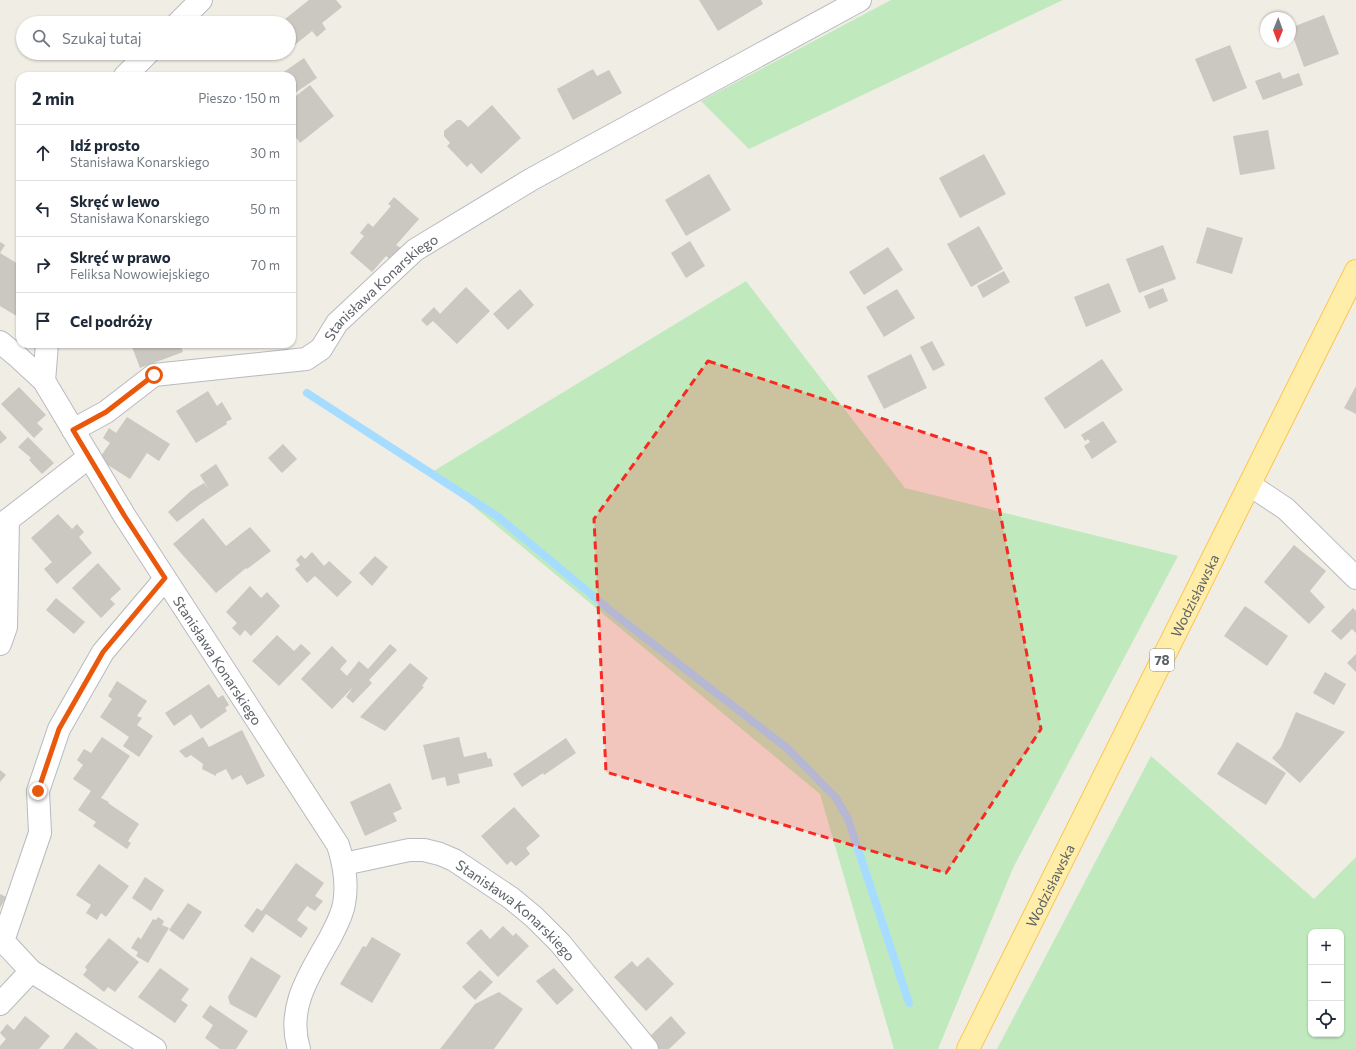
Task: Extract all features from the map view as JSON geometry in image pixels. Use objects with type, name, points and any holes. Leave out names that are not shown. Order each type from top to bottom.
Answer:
[{"type":"main road","name":"Wodzisławska","points":[[968,1049],[1356,271]]},
{"type":"street","points":[[185,16],[201,0]]},
{"type":"street","name":"Stanisława Konarskiego","points":[[73,430],[106,412],[154,375],[306,359],[321,349],[337,323],[415,250],[532,179],[860,0]]},
{"type":"street","points":[[129,72],[141,60]]},
{"type":"street","name":"Stanisława Konarskiego","points":[[0,342],[44,381],[124,515],[338,845],[344,864],[346,886],[344,906],[337,925],[304,985],[298,1002],[295,1022],[297,1040],[300,1049]]},
{"type":"street","points":[[44,381],[48,348]]},
{"type":"street","points":[[0,644],[6,627],[4,523],[89,457]]},
{"type":"street","points":[[1250,485],[1286,509],[1356,578]]},
{"type":"street","points":[[155,1049],[31,971],[3,941],[40,833],[38,791],[59,729],[103,652],[165,578]]},
{"type":"street","name":"Stanisława Konarskiego","points":[[344,864],[409,850],[424,850],[440,854],[454,860],[511,898],[534,917],[560,943],[647,1049]]},
{"type":"street","points":[[0,1004],[31,971]]},
{"type":"highlighted area","points":[[708,361],[989,454],[1041,729],[946,873],[606,772],[594,519]]},
{"type":"green space","points":[[891,0],[1063,0],[749,149],[701,101]]},
{"type":"green space","points":[[746,281],[905,488],[1178,556],[1013,868],[938,1049],[894,1049],[820,794],[432,472]]},
{"type":"green space","points":[[1151,756],[1314,899],[1356,857],[1356,1049],[997,1049]]},
{"type":"building","points":[[309,0],[336,0],[342,7],[322,23],[326,29],[317,37],[312,31],[296,44],[296,16],[289,16]]},
{"type":"building","points":[[699,0],[761,0],[763,4],[718,31]]},
{"type":"building","points":[[1324,15],[1339,54],[1304,67],[1296,45],[1296,26]]},
{"type":"building","points":[[1230,45],[1247,88],[1213,102],[1195,59]]},
{"type":"building","points":[[304,58],[317,78],[296,92],[296,72],[284,72]]},
{"type":"building","points":[[593,69],[597,76],[609,70],[622,93],[573,120],[557,89]]},
{"type":"building","points":[[1280,72],[1283,79],[1299,73],[1303,85],[1263,100],[1255,81]]},
{"type":"building","points":[[310,85],[334,116],[300,143],[296,138],[296,96]]},
{"type":"building","points":[[492,105],[521,138],[481,174],[471,163],[467,167],[447,146],[450,143],[444,136],[444,131],[457,120],[461,120],[468,127]]},
{"type":"building","points":[[1268,130],[1275,169],[1240,175],[1233,136]]},
{"type":"building","points":[[984,154],[1006,194],[960,218],[939,178]]},
{"type":"building","points":[[709,174],[731,210],[686,236],[665,200]]},
{"type":"building","points":[[394,197],[419,219],[396,245],[401,248],[391,260],[386,256],[372,272],[350,253],[364,236],[360,233],[368,223],[373,227],[391,206],[388,204]]},
{"type":"building","points":[[979,226],[1003,269],[971,287],[947,244]]},
{"type":"building","points":[[1207,227],[1243,238],[1232,274],[1196,263]]},
{"type":"building","points":[[690,241],[705,266],[686,278],[671,253]]},
{"type":"building","points":[[0,242],[5,245],[0,253]]},
{"type":"building","points":[[1163,245],[1176,279],[1139,293],[1126,259]]},
{"type":"building","points":[[888,247],[903,270],[864,295],[849,272]]},
{"type":"building","points":[[0,253],[16,263],[16,316],[0,306]]},
{"type":"building","points":[[1004,271],[1010,282],[983,298],[977,286]]},
{"type":"building","points":[[1109,283],[1121,312],[1086,327],[1074,297]]},
{"type":"building","points":[[466,287],[490,311],[457,344],[433,321],[427,326],[421,320],[434,307],[440,314]]},
{"type":"building","points":[[1163,288],[1168,301],[1149,309],[1144,296]]},
{"type":"building","points":[[520,289],[534,305],[508,330],[493,314]]},
{"type":"building","points":[[897,289],[915,318],[884,337],[866,307]]},
{"type":"building","points":[[932,341],[945,365],[933,371],[920,347]]},
{"type":"building","points":[[132,348],[182,348],[183,352],[140,368]]},
{"type":"building","points":[[911,354],[927,388],[884,409],[867,376]]},
{"type":"building","points":[[1102,359],[1123,390],[1065,429],[1044,398]]},
{"type":"building","points":[[1356,386],[1356,414],[1344,408]]},
{"type":"building","points":[[19,387],[46,415],[37,423],[43,429],[34,438],[1,404]]},
{"type":"building","points":[[208,391],[217,406],[222,402],[232,419],[226,422],[227,424],[196,443],[176,411]]},
{"type":"building","points":[[127,417],[170,444],[159,461],[147,453],[130,479],[103,462],[101,456],[110,443],[103,438],[109,428],[116,433]]},
{"type":"building","points":[[1103,421],[1117,442],[1092,459],[1084,446],[1090,442],[1088,439],[1085,441],[1081,435]]},
{"type":"building","points":[[0,430],[7,438],[0,444]]},
{"type":"building","points":[[28,437],[54,463],[42,474],[29,460],[31,458],[18,447]]},
{"type":"building","points":[[283,444],[297,459],[282,473],[268,458]]},
{"type":"building","points":[[216,464],[229,485],[177,522],[168,512],[191,491],[204,483],[209,490],[200,475]]},
{"type":"building","points":[[58,514],[72,529],[77,524],[84,532],[79,537],[92,553],[57,584],[44,569],[52,562],[31,538]]},
{"type":"building","points":[[203,518],[226,546],[250,527],[271,551],[247,569],[246,568],[216,593],[173,544]]},
{"type":"building","points":[[1294,545],[1326,571],[1310,591],[1325,607],[1309,624],[1264,582]]},
{"type":"building","points":[[312,552],[324,566],[329,561],[352,582],[337,597],[315,576],[307,583],[295,569],[300,565],[296,560],[301,555],[305,559]]},
{"type":"building","points":[[375,556],[388,567],[372,586],[359,573]]},
{"type":"building","points":[[98,563],[121,589],[110,599],[115,604],[101,618],[72,588]]},
{"type":"building","points":[[250,586],[261,598],[267,592],[280,606],[251,636],[245,630],[240,636],[232,628],[237,623],[226,612]]},
{"type":"building","points":[[56,598],[85,622],[74,634],[46,610]]},
{"type":"building","points":[[1245,606],[1288,636],[1267,666],[1224,636]]},
{"type":"building","points":[[1353,608],[1356,611],[1356,633],[1352,629],[1341,640],[1331,631]]},
{"type":"building","points":[[277,635],[294,651],[301,644],[311,653],[279,686],[252,661]]},
{"type":"building","points":[[390,644],[397,650],[369,680],[372,683],[353,703],[346,697],[353,687],[332,709],[301,679],[332,646],[347,661],[340,669],[347,676],[359,661],[368,669]]},
{"type":"building","points":[[1356,654],[1356,672],[1347,663]]},
{"type":"building","points":[[410,663],[428,678],[422,686],[424,687],[385,731],[360,717]]},
{"type":"building","points":[[1325,672],[1346,684],[1334,705],[1313,693]]},
{"type":"building","points":[[117,681],[147,701],[137,716],[142,718],[137,725],[153,736],[139,757],[123,746],[129,737],[100,717],[112,699],[108,696]]},
{"type":"building","points":[[209,684],[218,698],[223,695],[229,705],[225,708],[227,711],[201,729],[191,714],[174,726],[165,713]]},
{"type":"building","points":[[1296,712],[1345,732],[1300,783],[1272,758],[1281,747]]},
{"type":"building","points":[[242,730],[265,776],[247,785],[241,775],[232,780],[226,769],[216,774],[216,776],[202,769],[203,764],[191,755],[186,758],[179,751],[203,737],[209,747]]},
{"type":"building","points":[[102,737],[130,756],[101,798],[109,802],[108,803],[139,824],[128,841],[131,843],[127,849],[93,826],[96,822],[78,810],[91,791],[73,779],[83,765],[77,760],[84,749],[91,753]]},
{"type":"building","points":[[459,737],[464,757],[486,752],[488,759],[491,758],[493,766],[458,774],[460,783],[447,786],[445,777],[432,780],[423,745]]},
{"type":"building","points":[[566,738],[576,753],[544,775],[543,773],[522,787],[513,774]]},
{"type":"building","points":[[1237,742],[1286,773],[1266,805],[1217,774]]},
{"type":"building","points":[[0,770],[6,775],[0,782]]},
{"type":"building","points":[[390,783],[402,809],[393,813],[397,821],[365,836],[350,802]]},
{"type":"building","points":[[514,807],[540,836],[526,848],[530,854],[516,866],[511,861],[507,865],[481,836]]},
{"type":"building","points":[[296,863],[324,883],[315,896],[323,901],[315,911],[307,906],[297,920],[308,928],[301,938],[266,914],[253,933],[244,926],[257,908],[262,911]]},
{"type":"building","points":[[99,864],[129,886],[106,917],[101,913],[97,920],[86,913],[91,905],[76,895]]},
{"type":"building","points":[[145,877],[164,890],[151,911],[132,898]]},
{"type":"building","points":[[0,894],[6,897],[0,908]]},
{"type":"building","points":[[188,903],[202,912],[183,940],[169,930]]},
{"type":"building","points":[[158,917],[164,921],[162,925],[169,928],[148,963],[136,956],[138,952],[131,948],[138,937],[141,939],[153,919],[156,920]]},
{"type":"building","points":[[503,926],[513,936],[516,933],[529,946],[498,977],[466,943],[481,929],[490,939]]},
{"type":"building","points":[[372,937],[401,954],[372,1003],[340,984],[363,946],[366,947]]},
{"type":"building","points":[[109,938],[139,962],[115,992],[108,987],[104,992],[83,975],[87,970],[85,967]]},
{"type":"building","points":[[251,957],[281,976],[256,1018],[230,1004],[228,997]]},
{"type":"building","points":[[648,957],[674,984],[646,1011],[614,977],[632,961],[637,967]]},
{"type":"building","points":[[160,968],[189,989],[181,1000],[188,1005],[175,1023],[138,997]]},
{"type":"building","points":[[554,968],[574,990],[557,1005],[536,981]]},
{"type":"building","points":[[480,970],[493,982],[475,1000],[462,987]]},
{"type":"building","points":[[499,992],[523,1009],[494,1049],[440,1049],[475,1004]]},
{"type":"building","points":[[210,1005],[248,1031],[236,1049],[220,1049],[205,1038],[213,1025],[202,1017]]},
{"type":"building","points":[[25,1016],[50,1036],[39,1049],[0,1049],[0,1046],[6,1039],[0,1033],[7,1024],[14,1030]]},
{"type":"building","points":[[671,1016],[686,1033],[669,1049],[658,1049],[648,1038]]},
{"type":"building","points":[[76,1032],[98,1049],[63,1049]]},
{"type":"waterway","points":[[307,393],[497,516],[617,616],[787,748],[836,798],[848,819],[909,1003]]},
{"type":"route","points":[[38,791],[59,729],[103,652],[165,578],[124,515],[73,430],[106,412],[154,375]]}]
